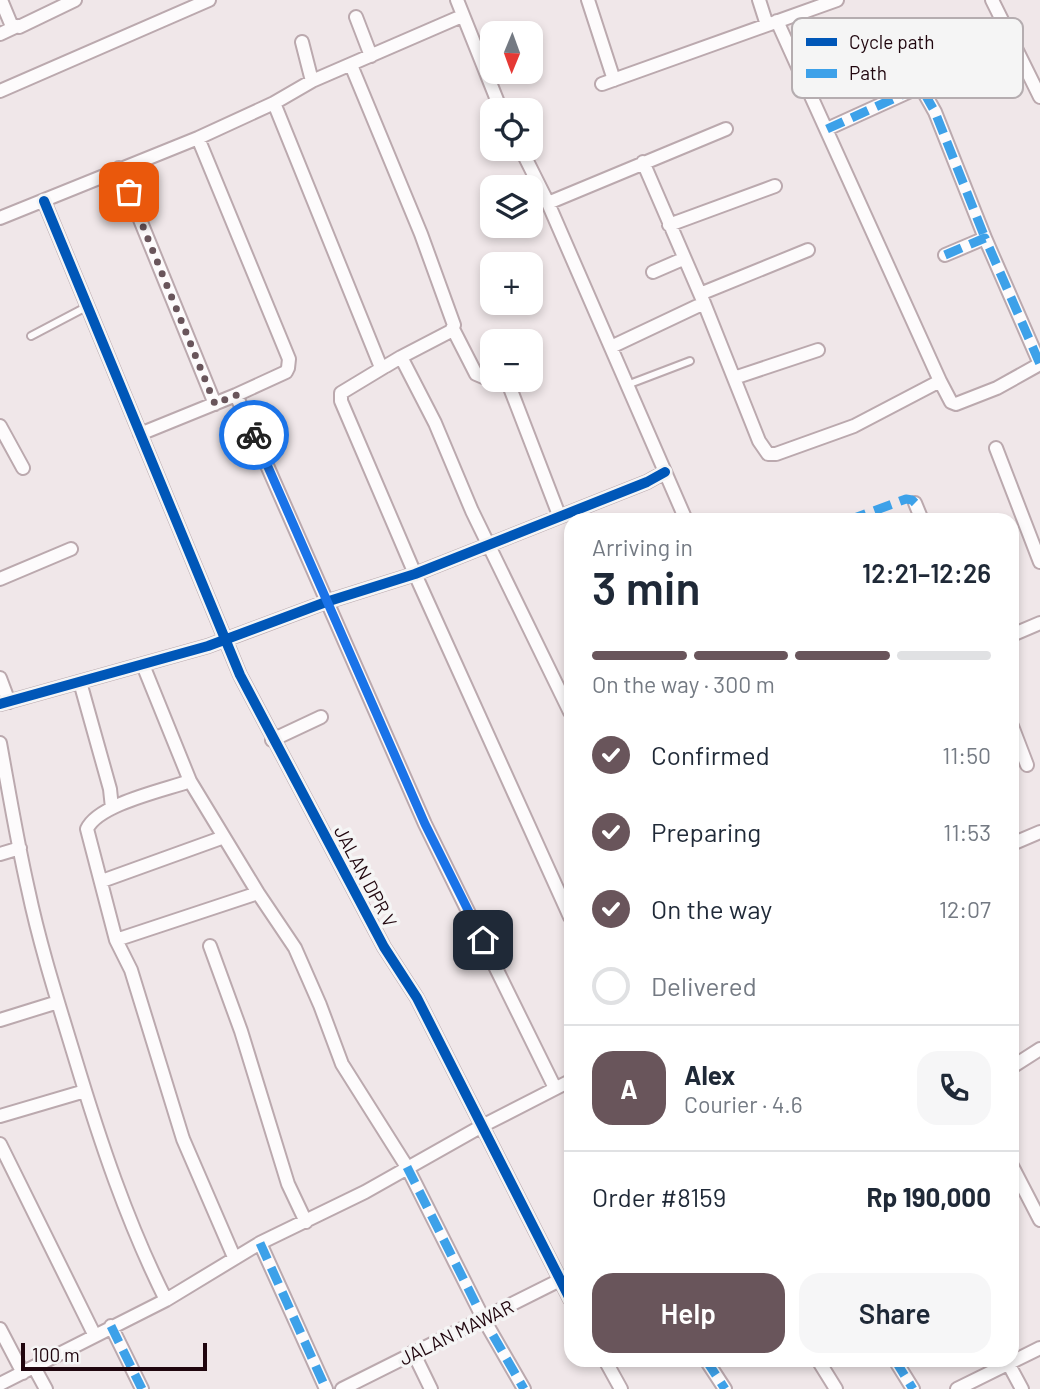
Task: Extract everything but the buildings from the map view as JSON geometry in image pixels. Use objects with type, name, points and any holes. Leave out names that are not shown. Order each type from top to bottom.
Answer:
[{"type":"street","points":[[1,0],[11,24],[15,27]]},
{"type":"street","points":[[0,34],[23,26],[75,0]]},
{"type":"street","points":[[0,91],[185,5],[209,0]]},
{"type":"street","points":[[457,0],[496,98]]},
{"type":"street","points":[[588,0],[608,82],[836,0]]},
{"type":"street","points":[[759,0],[792,60]]},
{"type":"street","points":[[992,0],[1001,18]]},
{"type":"street","points":[[0,218],[198,138],[274,103],[312,81],[462,16]]},
{"type":"street","points":[[356,17],[372,56]]},
{"type":"street","points":[[302,42],[312,81]]},
{"type":"street","points":[[1023,63],[1040,97]]},
{"type":"street","points":[[351,65],[421,234],[453,321],[453,329],[476,374],[480,376]]},
{"type":"street","points":[[812,98],[940,381],[951,402],[956,404],[997,388],[1040,364],[992,260],[928,98]]},
{"type":"street","points":[[827,129],[895,98]]},
{"type":"street","points":[[274,103],[380,365],[384,367]]},
{"type":"street","points":[[548,203],[726,129]]},
{"type":"street","points":[[140,434],[286,372],[289,363],[198,138]]},
{"type":"street","points":[[527,161],[548,203],[683,513]]},
{"type":"street","points":[[643,162],[764,451],[771,455],[854,426],[940,381]]},
{"type":"street","points":[[119,168],[215,404]]},
{"type":"street","points":[[668,225],[775,186]]},
{"type":"street","name":"JALAN DPR V","points":[[44,201],[240,675],[272,740],[384,947],[416,998],[564,1276]]},
{"type":"street","points":[[945,255],[985,238]]},
{"type":"street","points":[[611,348],[702,299],[808,250]]},
{"type":"street","points":[[653,272],[683,259]]},
{"type":"street","points":[[453,329],[351,386],[341,393],[340,398],[415,574],[564,904]]},
{"type":"street","points":[[734,378],[818,351]]},
{"type":"street","points":[[401,357],[435,423],[472,511],[564,700]]},
{"type":"street","points":[[512,392],[567,513]]},
{"type":"street","points":[[236,395],[425,824],[555,1088]]},
{"type":"street","points":[[0,426],[23,468]]},
{"type":"street","points":[[996,448],[1040,562]]},
{"type":"street","points":[[573,513],[665,472]]},
{"type":"street","points":[[915,503],[919,513]]},
{"type":"street","points":[[0,678],[5,703],[143,665],[225,640],[326,602],[415,574],[564,516]]},
{"type":"street","points":[[0,579],[71,549]]},
{"type":"street","points":[[1019,632],[1040,623]]},
{"type":"street","points":[[143,665],[190,781],[295,948],[342,1064],[407,1167],[483,1318],[524,1389]]},
{"type":"street","points":[[80,682],[110,789],[112,808]]},
{"type":"street","points":[[272,740],[321,718]]},
{"type":"street","points":[[0,743],[28,891],[58,1002],[118,1192],[142,1252],[166,1300]]},
{"type":"street","points":[[1019,744],[1027,765]]},
{"type":"street","points":[[190,781],[100,813],[88,829],[116,940],[131,970],[183,1139],[234,1257]]},
{"type":"street","points":[[1019,841],[1040,832]]},
{"type":"street","points":[[102,881],[224,837]]},
{"type":"street","points":[[0,854],[20,848]]},
{"type":"street","points":[[116,940],[258,893]]},
{"type":"street","points":[[210,946],[241,1031],[288,1184],[306,1222]]},
{"type":"street","points":[[0,1020],[58,1002]]},
{"type":"street","points":[[1019,1062],[1040,1049]]},
{"type":"street","points":[[0,1384],[94,1334],[166,1300],[234,1257],[365,1192],[564,1084]]},
{"type":"street","points":[[0,1116],[85,1091]]},
{"type":"street","points":[[0,1144],[94,1334]]},
{"type":"street","points":[[1019,1180],[1040,1220]]},
{"type":"street","points":[[260,1243],[326,1389]]},
{"type":"street","name":"JALAN MAWAR","points":[[342,1389],[564,1278]]},
{"type":"street","points":[[111,1326],[142,1389]]},
{"type":"street","points":[[0,1329],[28,1370],[46,1389]]},
{"type":"street","points":[[1019,1358],[1040,1348]]},
{"type":"street","points":[[413,1352],[430,1389]]},
{"type":"street","points":[[609,1367],[621,1389]]},
{"type":"street","points":[[710,1367],[724,1389]]},
{"type":"street","points":[[822,1367],[836,1389]]},
{"type":"street","points":[[899,1367],[913,1389]]},
{"type":"street","points":[[957,1389],[1000,1367]]},
{"type":"street","points":[[1010,1367],[1022,1389]]},
{"type":"lane","points":[[31,336],[88,306]]},
{"type":"lane","points":[[627,385],[690,361]]},
{"type":"marked path","points":[[827,129],[895,98]]},
{"type":"marked path","points":[[927,98],[985,238]]},
{"type":"marked path","points":[[945,255],[985,238],[1040,364]]},
{"type":"marked path","points":[[868,513],[906,499],[915,503]]},
{"type":"marked path","points":[[407,1167],[483,1318],[524,1389]]},
{"type":"marked path","points":[[260,1243],[326,1389]]},
{"type":"marked path","points":[[111,1326],[142,1389]]},
{"type":"marked path","points":[[711,1367],[725,1389]]},
{"type":"marked path","points":[[899,1367],[913,1389]]},
{"type":"cycle path","points":[[44,201],[240,675],[384,947],[417,998],[564,1287]]},
{"type":"cycle path","points":[[569,513],[647,482],[665,472]]},
{"type":"cycle path","points":[[0,704],[208,646],[326,602],[415,574],[564,515]]},
{"type":"way so far","points":[[129,192],[215,404],[236,395],[254,435]]},
{"type":"route","points":[[254,435],[425,824],[483,940]]}]
